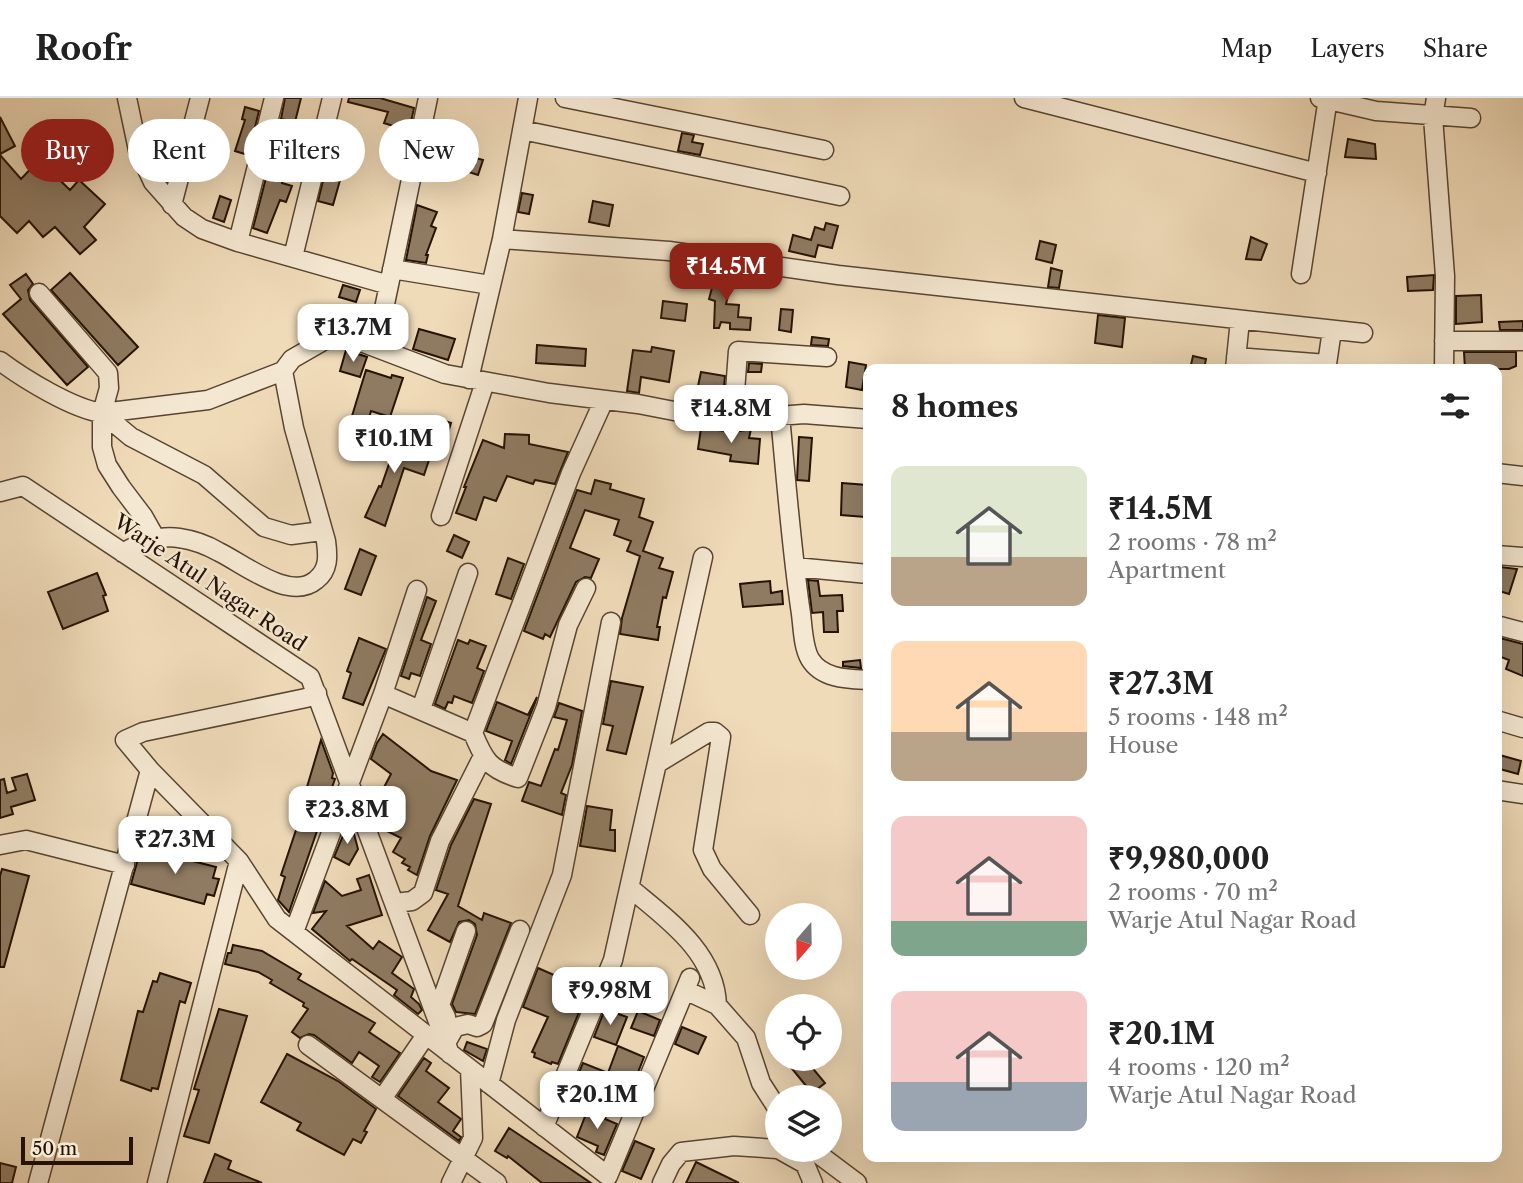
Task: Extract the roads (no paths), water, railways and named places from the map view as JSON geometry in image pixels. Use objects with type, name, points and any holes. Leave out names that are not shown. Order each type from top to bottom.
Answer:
[{"type":"street","points":[[238,242],[274,98]]},
{"type":"street","points":[[293,257],[332,98]]},
{"type":"street","points":[[376,347],[428,98]]},
{"type":"street","points":[[440,516],[477,380],[489,285],[502,239],[528,98]]},
{"type":"street","points":[[565,98],[824,150]]},
{"type":"street","points":[[1024,98],[1317,173]]},
{"type":"street","points":[[1436,98],[1433,117],[1445,276],[1444,364]]},
{"type":"street","points":[[172,205],[197,99]]},
{"type":"street","points":[[1301,274],[1317,173],[1325,99],[1376,111],[1471,118]]},
{"type":"street","points":[[131,102],[138,149],[153,182],[172,205],[202,229],[293,257],[391,277],[489,285]]},
{"type":"street","points":[[522,130],[840,196]]},
{"type":"street","points":[[502,239],[669,251],[838,275],[1363,333]]},
{"type":"street","points":[[39,293],[108,373],[110,388],[102,414],[102,447],[107,465],[156,539]]},
{"type":"street","points":[[1240,320],[1236,363],[1327,364],[1332,330]]},
{"type":"street","points":[[0,361],[34,383],[88,411],[102,414],[208,400],[283,371],[292,359],[325,340],[348,337],[445,374],[549,393],[638,404],[705,417],[733,419],[804,414],[863,419]]},
{"type":"street","points":[[1444,341],[1523,341]]},
{"type":"street","points":[[733,419],[738,351],[827,357]]},
{"type":"street","points":[[123,553],[138,544],[172,537],[221,552],[281,585],[304,587],[325,572],[328,556],[285,393],[283,371]]},
{"type":"street","points":[[473,733],[571,474],[604,400]]},
{"type":"street","points":[[102,414],[131,437],[204,475],[264,527],[291,535],[322,531]]},
{"type":"street","points":[[780,416],[795,568],[807,650],[816,666],[835,677],[863,680]]},
{"type":"street","points":[[1502,474],[1523,476]]},
{"type":"street","name":"Warje Atul Nagar Road","points":[[0,492],[23,486],[310,677],[395,903],[451,1041]]},
{"type":"street","points":[[1502,555],[1523,557]]},
{"type":"street","points":[[544,1126],[613,960],[703,557]]},
{"type":"street","points":[[795,568],[863,574]]},
{"type":"street","points":[[421,709],[468,573]]},
{"type":"street","points":[[383,694],[473,733],[483,756],[498,772],[518,778],[546,707],[568,625],[586,588]]},
{"type":"street","points":[[294,932],[383,694],[417,590]]},
{"type":"street","points":[[489,1084],[506,1020],[562,875],[611,622]]},
{"type":"street","points":[[1502,627],[1523,632]]},
{"type":"street","points":[[317,693],[306,698],[143,732],[124,740],[239,861],[277,919],[426,1035],[451,1041]]},
{"type":"street","points":[[1502,722],[1523,728]]},
{"type":"street","points":[[658,763],[709,732],[715,732],[722,737],[703,850],[712,869],[750,915]]},
{"type":"street","points":[[395,903],[412,901],[423,893],[440,841],[483,756]]},
{"type":"street","points":[[38,1183],[150,770]]},
{"type":"street","points":[[1502,791],[1523,794]]},
{"type":"street","points":[[1,849],[26,840],[125,865]]},
{"type":"street","points":[[157,1183],[239,861]]},
{"type":"street","points":[[630,888],[695,946],[716,988],[717,1005]]},
{"type":"street","points":[[451,1041],[468,1024],[477,1027],[483,1024],[520,930]]},
{"type":"street","points":[[466,931],[440,1005],[451,1041],[470,1069],[608,1176],[687,984],[717,1005],[746,1038],[765,1089]]},
{"type":"street","points":[[382,1099],[426,1035]]},
{"type":"street","points":[[308,1045],[497,1183]]},
{"type":"street","points":[[451,1183],[471,1144],[474,1129],[470,1069]]},
{"type":"street","points":[[662,1183],[671,1164],[681,1153],[734,1146],[765,1148]]},
{"type":"street","points":[[801,1162],[805,1164],[813,1183]]},
{"type":"street","points":[[829,1162],[857,1183]]}]
